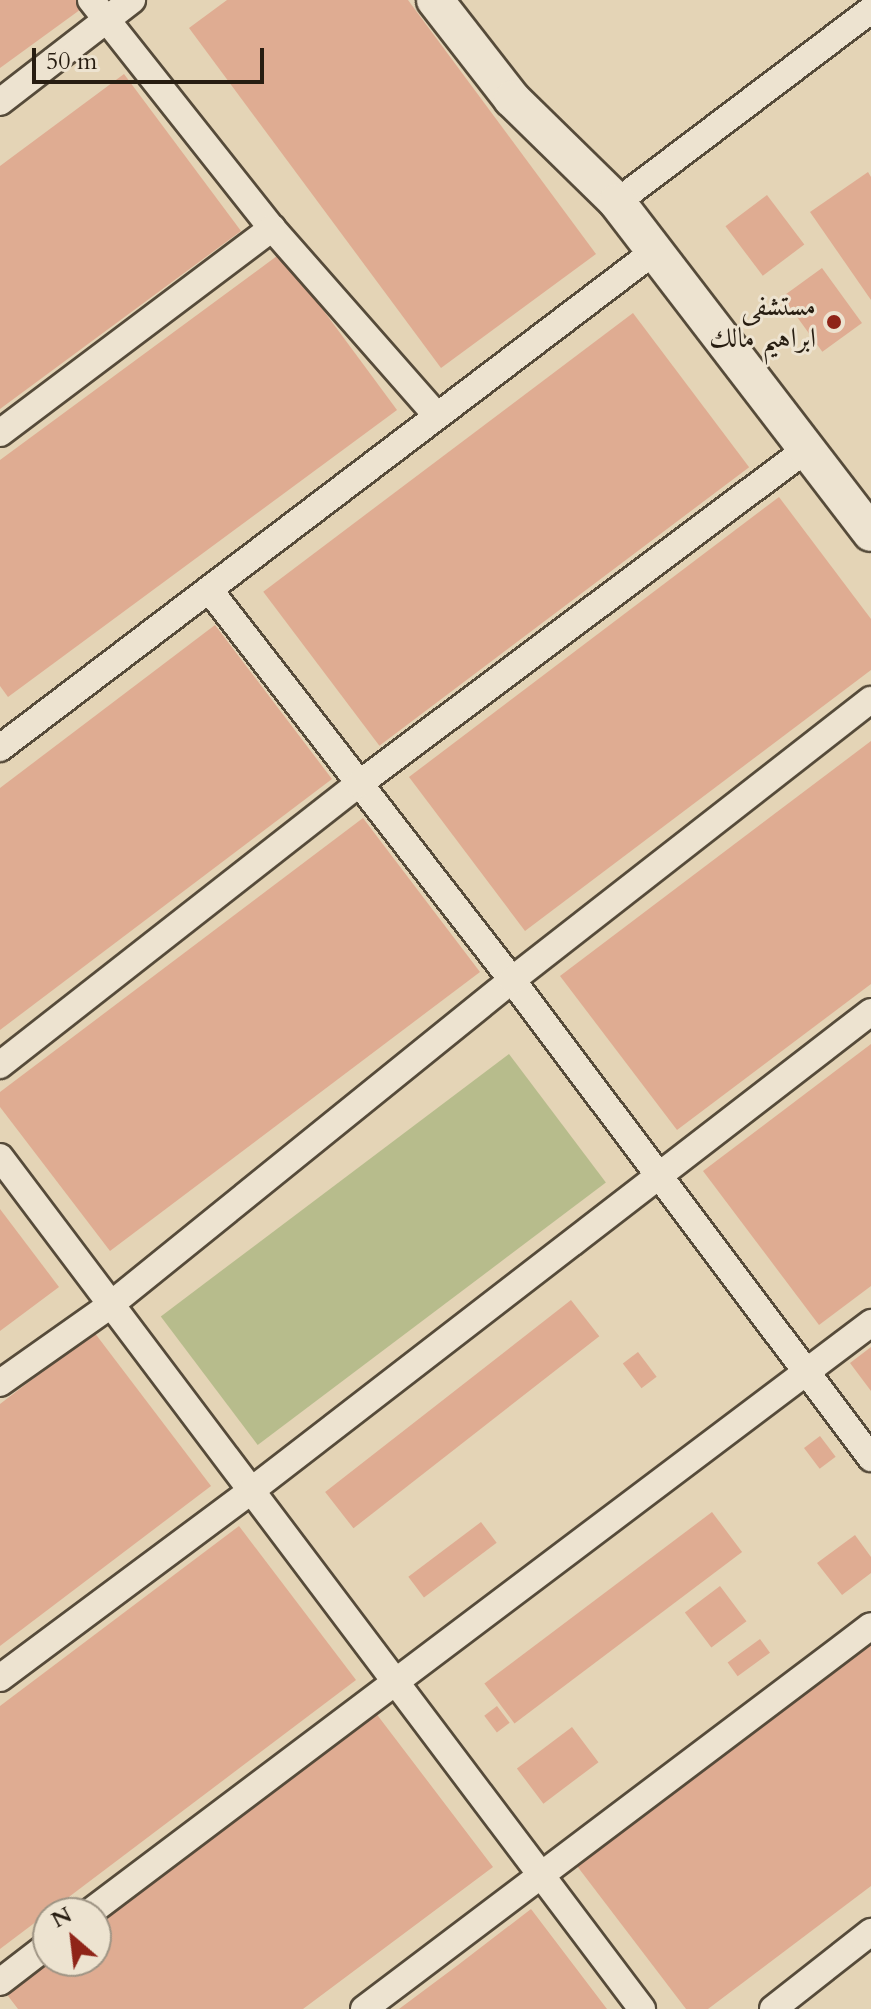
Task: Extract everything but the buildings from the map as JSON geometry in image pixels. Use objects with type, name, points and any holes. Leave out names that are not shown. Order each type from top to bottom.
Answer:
[{"type":"street","points":[[0,102],[99,10],[132,0]]},
{"type":"street","points":[[435,0],[512,99],[617,202],[871,533]]},
{"type":"street","points":[[99,10],[272,228],[437,416]]},
{"type":"street","points":[[617,202],[871,10]]},
{"type":"street","points":[[0,433],[272,228]]},
{"type":"street","points":[[0,748],[211,592],[656,250]]},
{"type":"street","points":[[0,1065],[359,784],[808,448]]},
{"type":"street","points":[[211,592],[512,980],[871,1458]]},
{"type":"street","points":[[0,1383],[109,1306],[512,980],[871,700]]},
{"type":"street","points":[[0,1678],[252,1490],[871,1012]]},
{"type":"street","points":[[0,1157],[109,1306],[252,1490],[642,2009]]},
{"type":"street","points":[[110,1897],[394,1679],[871,1323]]},
{"type":"street","points":[[364,2009],[871,1626]]},
{"type":"street","points":[[773,2009],[871,1932]]},
{"type":"street","points":[[0,1982],[32,1957]]},
{"type":"green space","points":[[509,1054],[606,1183],[258,1445],[161,1316]]},
{"type":"place","name":"مستشفى ابراهيم مالك","points":[[834,322]]}]
